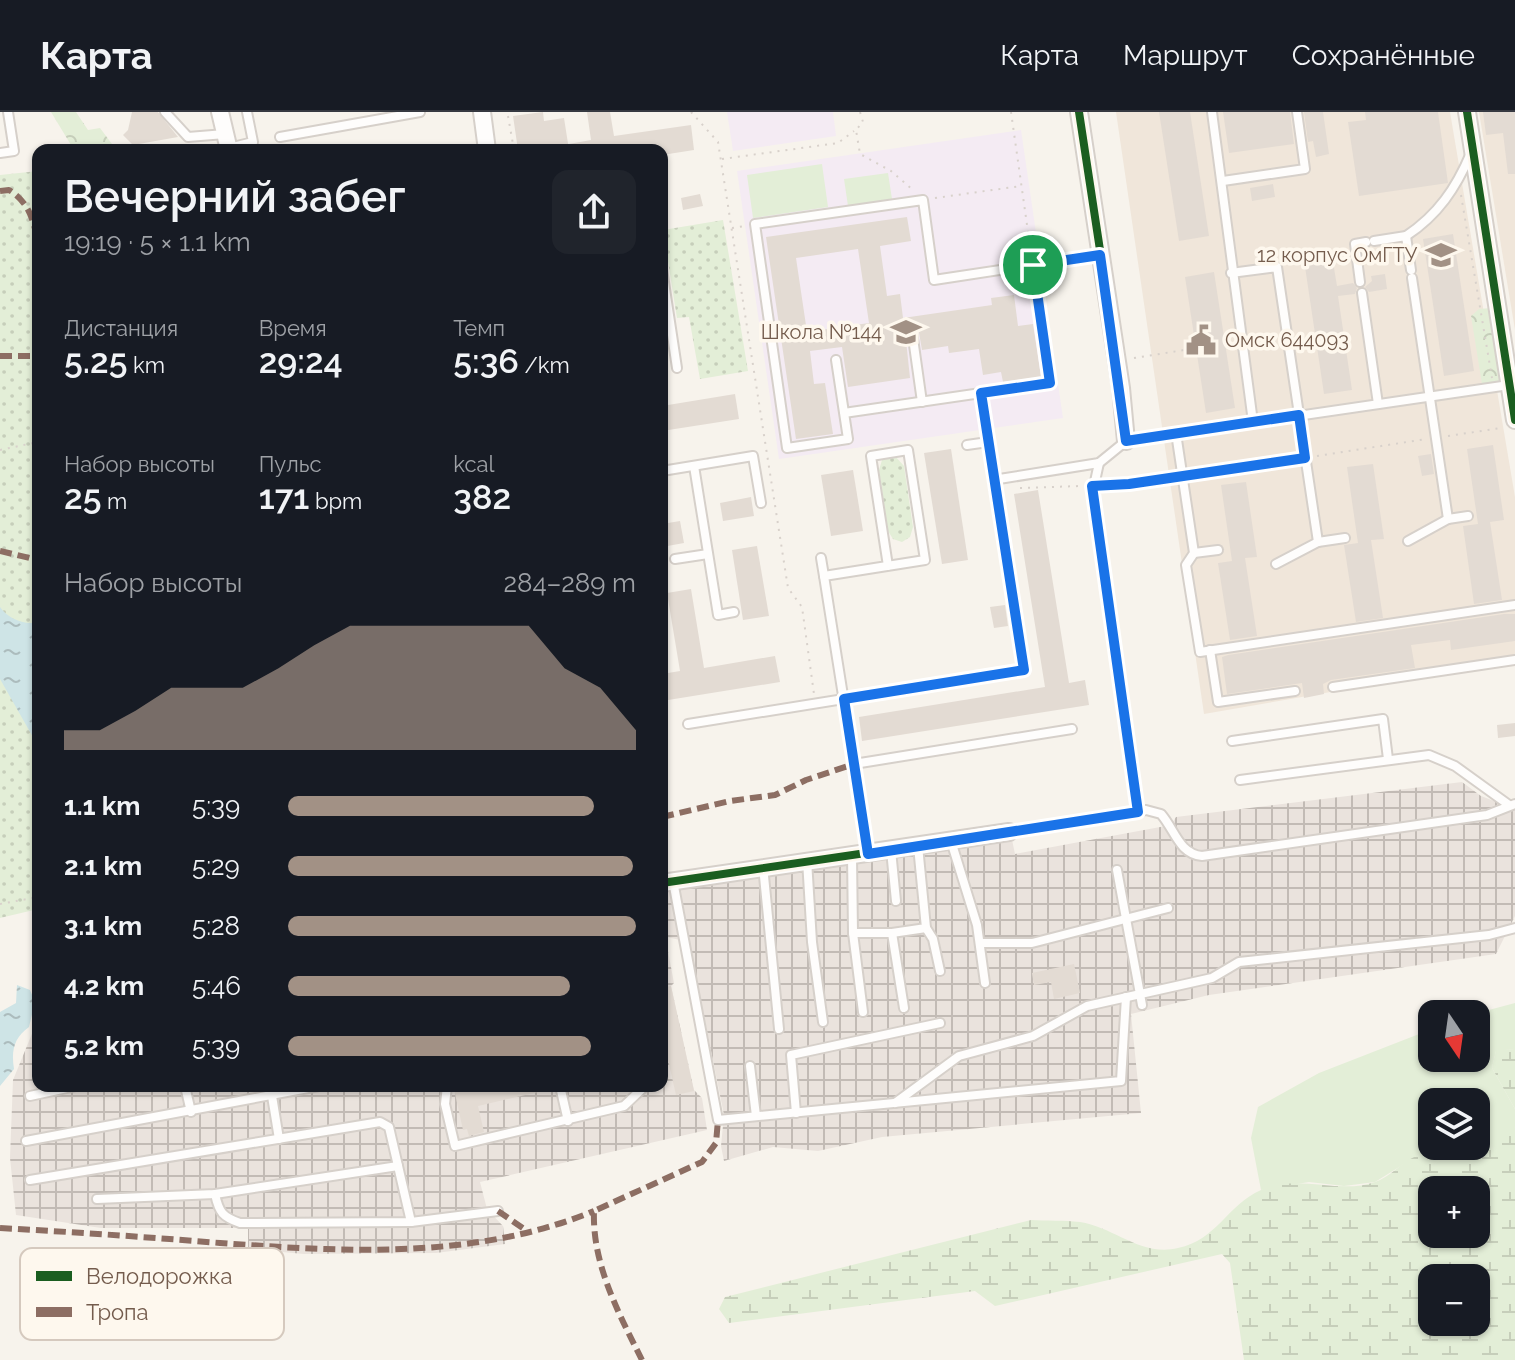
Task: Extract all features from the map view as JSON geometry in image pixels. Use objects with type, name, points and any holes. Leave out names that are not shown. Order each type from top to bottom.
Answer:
[{"type":"street","points":[[220,112],[228,144]]},
{"type":"street","points":[[482,112],[486,144]]},
{"type":"street","points":[[1079,112],[1117,360],[1126,441]]},
{"type":"street","points":[[1467,112],[1510,347],[1501,386],[1515,416]]},
{"type":"street","points":[[668,882],[763,865],[860,855],[1009,832]]},
{"type":"lane","points":[[0,153],[14,151],[8,112]]},
{"type":"lane","points":[[165,112],[188,137],[228,144],[253,142],[247,112]]},
{"type":"lane","points":[[280,137],[420,112]]},
{"type":"lane","points":[[1212,112],[1230,227],[1227,242],[1253,422]]},
{"type":"lane","points":[[1223,181],[1305,169],[1297,112]]},
{"type":"lane","points":[[1360,282],[1355,244],[1406,236],[1425,223],[1459,181],[1473,149]]},
{"type":"lane","points":[[836,360],[844,413],[848,439],[787,448],[755,224],[923,200],[934,280],[1033,265],[1050,383],[844,413]]},
{"type":"lane","points":[[1406,236],[1448,519]]},
{"type":"lane","points":[[1231,273],[1277,267],[1318,542]]},
{"type":"lane","points":[[1362,293],[1378,404]]},
{"type":"lane","points":[[668,317],[677,368]]},
{"type":"lane","points":[[912,331],[922,402]]},
{"type":"lane","points":[[997,480],[1099,463],[1126,441],[1501,386]]},
{"type":"lane","points":[[688,724],[1024,670],[997,480],[981,393]]},
{"type":"lane","points":[[1176,433],[1194,553],[1186,565],[1200,652],[1515,605]]},
{"type":"lane","points":[[967,445],[988,442]]},
{"type":"lane","points":[[824,576],[888,566],[925,560],[908,450],[871,456],[888,566]]},
{"type":"lane","points":[[668,470],[753,456],[761,503]]},
{"type":"lane","points":[[1099,463],[1092,486],[1138,812]]},
{"type":"lane","points":[[694,466],[718,615],[734,612]]},
{"type":"lane","points":[[1408,541],[1448,519],[1468,516]]},
{"type":"lane","points":[[1276,564],[1318,542],[1345,538]]},
{"type":"lane","points":[[1194,553],[1218,550]]},
{"type":"lane","points":[[675,559],[708,554]]},
{"type":"lane","points":[[821,558],[854,764],[860,855],[853,933],[863,1012]]},
{"type":"lane","points":[[1210,650],[1218,702],[1295,691]]},
{"type":"lane","points":[[1333,687],[1515,660]]},
{"type":"lane","points":[[1232,741],[1383,719],[1388,759]]},
{"type":"lane","points":[[854,764],[1072,729]]},
{"type":"lane","points":[[1240,780],[1429,755],[1455,766],[1512,805]]},
{"type":"lane","points":[[1009,832],[1138,812],[1161,814],[1183,849],[1191,855],[1202,856],[1487,815],[1512,805]]},
{"type":"lane","points":[[951,841],[980,943],[985,983]]},
{"type":"lane","points":[[918,846],[926,928],[933,939],[940,971]]},
{"type":"lane","points":[[891,850],[896,901]]},
{"type":"lane","points":[[807,860],[812,942],[823,1022]]},
{"type":"lane","points":[[763,865],[779,1029]]},
{"type":"lane","points":[[1117,870],[1142,1005]]},
{"type":"lane","points":[[668,882],[718,1120],[1121,1081],[1126,997]]},
{"type":"lane","points":[[980,943],[1032,943],[1168,908]]},
{"type":"lane","points":[[853,933],[892,933],[926,928]]},
{"type":"lane","points":[[895,1104],[959,1056],[1033,1036],[1087,1006],[1212,978],[1239,962],[1489,935],[1515,928]]},
{"type":"lane","points":[[892,933],[904,1008]]},
{"type":"lane","points":[[796,1113],[791,1055],[940,1023]]},
{"type":"lane","points":[[750,1066],[756,1116]]},
{"type":"lane","points":[[30,1096],[48,1092]]},
{"type":"lane","points":[[186,1092],[191,1112]]},
{"type":"lane","points":[[26,1141],[291,1092]]},
{"type":"lane","points":[[446,1092],[445,1104],[455,1146],[624,1106],[639,1092]]},
{"type":"lane","points":[[561,1092],[568,1121]]},
{"type":"lane","points":[[272,1096],[279,1139]]},
{"type":"lane","points":[[30,1180],[380,1122],[389,1127],[411,1222]]},
{"type":"lane","points":[[97,1199],[215,1194],[398,1166]]},
{"type":"lane","points":[[215,1194],[218,1211],[225,1218],[240,1223],[411,1222],[498,1211]]},
{"type":"path","points":[[691,112],[718,142],[788,588],[802,607],[815,703]]},
{"type":"path","points":[[721,159],[838,143],[863,122],[860,112]]},
{"type":"path","points":[[1011,112],[1033,265],[1100,255]]},
{"type":"path","points":[[508,116],[513,144]]},
{"type":"path","points":[[856,130],[860,154],[891,171],[923,200],[1021,186]]},
{"type":"path","points":[[1459,181],[1501,386]]},
{"type":"path","points":[[732,228],[755,224]]},
{"type":"path","points":[[1117,360],[1184,350]]},
{"type":"path","points":[[997,480],[1015,488],[1092,486],[1183,477],[1436,438],[1515,416]]},
{"type":"path","points":[[0,450],[32,443]]},
{"type":"path","points":[[0,904],[32,898]]},
{"type":"shaded area","points":[[727,112],[833,112],[836,136],[733,151]]},
{"type":"shaded area","points":[[1116,112],[1450,112],[1515,497],[1515,660],[1204,714]]},
{"type":"shaded area","points":[[1479,112],[1515,112],[1515,330]]},
{"type":"shaded area","name":"Школа №144","points":[[1021,130],[1063,418],[779,459],[737,171]]},
{"type":"shaded area","points":[[1462,782],[1481,796],[1515,809],[1515,916],[1496,954],[1209,995],[1131,1014],[1141,1113],[882,1137],[818,1151],[773,1147],[724,1161],[721,1146],[724,1115],[689,942],[668,937],[668,888],[1011,835],[1015,854],[1171,825],[1176,817]]},
{"type":"shaded area","points":[[668,951],[674,983],[671,986],[694,1090],[702,1098],[707,1130],[480,1182],[487,1209],[503,1226],[505,1244],[436,1253],[304,1254],[284,1252],[284,1248],[248,1248],[248,1228],[101,1228],[16,1215],[10,1158],[13,1080],[32,1034],[32,1092],[668,1092]]},
{"type":"green space","points":[[51,112],[76,112],[88,130],[100,128],[112,144],[70,144]]},
{"type":"green space","points":[[822,164],[828,207],[753,218],[747,175]]},
{"type":"green space","points":[[32,172],[32,910],[0,918],[0,175]]},
{"type":"green space","points":[[888,173],[892,199],[848,206],[844,179]]},
{"type":"green space","points":[[723,220],[748,371],[700,379],[689,317],[677,318],[668,261],[668,229]]},
{"type":"green space","points":[[1491,308],[1504,381],[1482,384],[1471,316],[1479,309]]},
{"type":"green space","points":[[895,456],[904,466],[913,527],[910,537],[902,542],[893,539],[888,531],[879,470],[882,460]]},
{"type":"green space","points":[[1515,1003],[1515,1049],[1496,1051],[1492,1068],[1515,1109],[1515,1127],[1512,1131],[1490,1136],[1490,1088],[1418,1088],[1418,1156],[1375,1182],[1344,1186],[1309,1182],[1261,1190],[1251,1138],[1258,1107],[1319,1073],[1418,1034],[1418,1072],[1490,1072],[1490,1010]]},
{"type":"green space","points":[[1515,1049],[1515,1109],[1492,1068],[1496,1050]]},
{"type":"green space","points":[[1515,1127],[1515,1360],[1244,1360],[1230,1263],[1222,1254],[995,1306],[975,1291],[729,1323],[719,1309],[725,1297],[1031,1220],[1080,1222],[1140,1245],[1165,1250],[1178,1248],[1203,1238],[1239,1204],[1261,1190],[1289,1183],[1347,1186],[1375,1182],[1416,1156],[1418,1160],[1490,1160],[1490,1135]]},
{"type":"water","points":[[0,607],[17,620],[32,623],[32,735],[0,679]]},
{"type":"water","points":[[17,985],[30,990],[32,1014],[29,1027],[15,1045],[14,1069],[0,1086],[0,1012],[16,1003]]},
{"type":"building","points":[[132,112],[158,112],[178,137],[132,144],[123,135],[128,130]]},
{"type":"building","points":[[543,112],[544,121],[564,118],[568,144],[517,144],[513,116]]},
{"type":"building","points":[[587,112],[610,112],[614,136],[691,125],[694,150],[668,154],[668,144],[569,144],[591,140]]},
{"type":"building","points":[[1159,112],[1190,112],[1209,236],[1179,241]]},
{"type":"building","points":[[1223,112],[1290,112],[1294,144],[1229,153]]},
{"type":"building","points":[[1304,112],[1323,112],[1329,154],[1316,157],[1313,141],[1308,142]]},
{"type":"building","points":[[1365,112],[1438,112],[1448,183],[1359,196],[1348,122],[1366,120]]},
{"type":"building","points":[[1483,112],[1515,112],[1515,174],[1508,174],[1503,133],[1486,135]]},
{"type":"building","points":[[1273,184],[1275,197],[1252,201],[1250,188]]},
{"type":"building","points":[[700,194],[703,206],[683,210],[681,198]]},
{"type":"building","points":[[907,217],[911,241],[880,246],[887,296],[900,294],[903,318],[992,305],[991,298],[1014,295],[1018,326],[1033,324],[1041,377],[1003,382],[1001,372],[983,375],[979,349],[949,353],[948,346],[922,350],[918,327],[910,324],[905,331],[910,378],[848,387],[842,347],[810,351],[814,384],[825,383],[833,434],[796,439],[766,237]],"holes":[[[858,249],[869,323],[807,332],[796,258]]]},
{"type":"building","name":"12 корпус ОмГТУ","points":[[1453,234],[1474,371],[1444,376],[1423,239]]},
{"type":"building","points":[[1332,256],[1337,286],[1353,283],[1357,288],[1355,294],[1338,296],[1352,390],[1324,394],[1304,260]]},
{"type":"building","points":[[1214,272],[1235,408],[1206,413],[1185,277]]},
{"type":"building","points":[[1385,274],[1387,289],[1369,292],[1365,287],[1372,281],[1371,276]]},
{"type":"building","points":[[735,394],[739,419],[668,430],[668,405]]},
{"type":"building","points":[[1493,445],[1504,520],[1490,522],[1502,600],[1474,604],[1463,526],[1478,524],[1467,449]]},
{"type":"building","points":[[951,449],[968,560],[942,564],[924,453]]},
{"type":"building","points":[[1431,454],[1434,474],[1422,476],[1418,456]]},
{"type":"building","points":[[1373,464],[1384,539],[1371,540],[1383,618],[1356,622],[1344,545],[1358,543],[1347,467]]},
{"type":"building","points":[[853,470],[863,531],[831,536],[821,475]]},
{"type":"building","points":[[1246,482],[1257,557],[1245,558],[1257,636],[1230,640],[1218,563],[1232,561],[1221,485]]},
{"type":"building","points":[[1038,490],[1069,683],[1085,680],[1089,705],[862,741],[859,717],[1045,687],[1014,494]]},
{"type":"building","points":[[751,497],[754,516],[723,521],[720,503]]},
{"type":"building","points":[[680,521],[684,543],[668,546],[668,523]]},
{"type":"building","points":[[757,546],[769,616],[743,620],[732,550]]},
{"type":"building","points":[[691,589],[704,668],[775,656],[780,682],[668,700],[668,673],[680,671],[668,593]]},
{"type":"building","points":[[1005,605],[1008,626],[994,628],[990,607]]},
{"type":"building","points":[[1515,614],[1515,641],[1451,650],[1450,640],[1411,645],[1415,668],[1331,680],[1323,684],[1324,694],[1304,698],[1302,683],[1227,694],[1222,657],[1228,655]]},
{"type":"building","points":[[1515,723],[1515,736],[1498,738],[1497,725]]},
{"type":"building","points":[[1074,964],[1080,993],[1054,999],[1051,982],[1034,985],[1032,973]]},
{"type":"building","points":[[671,986],[694,1091],[676,1095],[668,1060],[668,987]]},
{"type":"building","points":[[455,1092],[538,1092],[478,1106],[484,1132],[469,1136],[467,1129],[463,1130]]},
{"type":"marked path","points":[[0,191],[9,190],[16,195],[26,206],[32,220]]},
{"type":"marked path","points":[[0,356],[32,356]]},
{"type":"marked path","points":[[0,551],[32,559]]},
{"type":"marked path","points":[[668,816],[730,801],[775,795],[806,780],[854,764]]},
{"type":"marked path","points":[[642,1360],[616,1307],[602,1269],[594,1211],[702,1162],[716,1143],[718,1120]]},
{"type":"marked path","points":[[498,1211],[527,1231]]},
{"type":"marked path","points":[[0,1228],[314,1249],[409,1249],[503,1238],[549,1227],[594,1211]]},
{"type":"cycle path","points":[[1079,112],[1121,388],[1126,441]]},
{"type":"cycle path","points":[[1467,112],[1515,420]]},
{"type":"cycle path","points":[[668,882],[1009,832]]},
{"type":"place","name":"12 корпус ОмГТУ","points":[[1441,255]]},
{"type":"place","name":"Школа №144","points":[[906,332]]},
{"type":"place","name":"Омск 644093","points":[[1201,340]]},
{"type":"route","points":[[1100,255],[1126,441],[1299,415],[1305,458],[1183,477],[1092,486],[1138,812],[868,854],[844,699],[1024,670],[981,393],[1050,383],[1033,265],[1100,255]]}]
